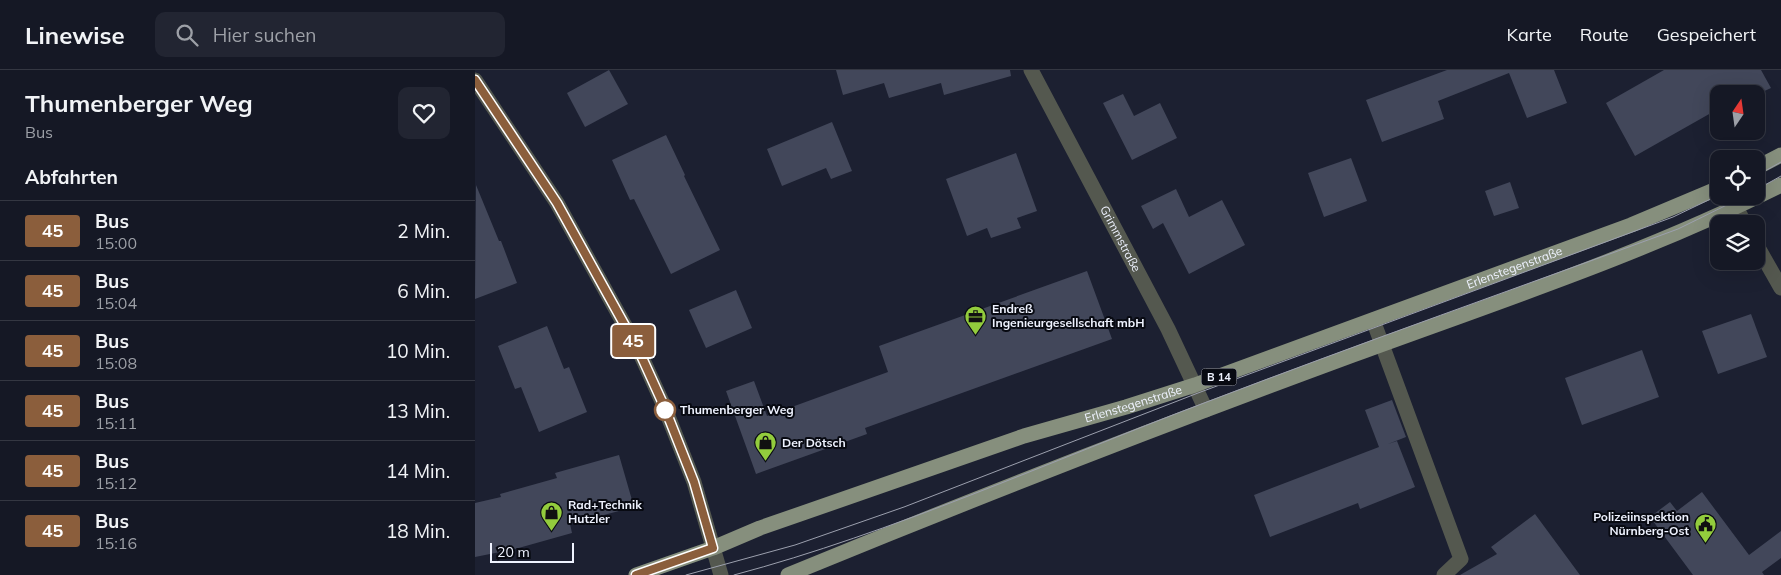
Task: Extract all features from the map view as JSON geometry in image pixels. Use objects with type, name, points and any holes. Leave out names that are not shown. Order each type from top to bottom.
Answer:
[{"type":"main road","points":[[1765,163],[1781,155]]},
{"type":"main road","name":"Erlenstegenstraße","points":[[788,575],[1206,410],[1670,237],[1781,185]]},
{"type":"main road","name":"Erlenstegenstraße","points":[[713,548],[760,528],[1024,436],[1195,385],[1631,225],[1710,192]]},
{"type":"main road","name":"B 14","points":[[636,575],[713,548]]},
{"type":"street","name":"Grimmstraße","points":[[1031,70],[1168,329],[1206,410]]},
{"type":"street","points":[[477,86],[557,203],[639,351],[664,406],[694,482],[721,575]]},
{"type":"street","points":[[1736,207],[1740,215]]},
{"type":"street","points":[[1765,260],[1781,288]]},
{"type":"street","points":[[1373,320],[1461,559],[1444,575]]},
{"type":"building","points":[[609,70],[628,104],[585,127],[567,93]]},
{"type":"building","points":[[836,70],[1010,70],[1011,76],[944,95],[941,83],[889,98],[884,83],[843,95]]},
{"type":"building","points":[[1447,70],[1554,70],[1567,103],[1527,118],[1509,73],[1438,101],[1444,119],[1382,142],[1366,100]]},
{"type":"building","points":[[1664,70],[1761,70],[1771,88],[1765,91],[1765,85],[1710,85],[1710,114],[1635,156],[1606,103]]},
{"type":"building","points":[[1123,94],[1134,116],[1160,103],[1177,138],[1132,160],[1103,103]]},
{"type":"building","points":[[832,122],[852,171],[831,179],[826,168],[782,186],[767,149]]},
{"type":"building","points":[[666,135],[720,250],[671,274],[634,199],[630,200],[612,160]]},
{"type":"building","points":[[1016,153],[1037,211],[1017,218],[1021,228],[991,238],[987,228],[967,236],[946,179]]},
{"type":"building","points":[[1351,158],[1367,201],[1324,217],[1308,173]]},
{"type":"building","points":[[1510,182],[1519,208],[1494,216],[1485,191]]},
{"type":"building","points":[[476,185],[517,283],[475,299]]},
{"type":"building","points":[[1176,189],[1189,217],[1222,200],[1245,245],[1189,274],[1163,223],[1153,229],[1141,206]]},
{"type":"building","points":[[1087,271],[1112,339],[865,428],[867,434],[756,474],[726,391],[754,381],[767,416],[888,372],[879,346]]},
{"type":"building","points":[[736,290],[752,328],[706,348],[689,310]]},
{"type":"building","points":[[1751,314],[1767,357],[1718,374],[1702,331]]},
{"type":"building","points":[[547,326],[564,369],[569,367],[587,412],[539,432],[521,387],[515,389],[498,346]]},
{"type":"building","points":[[1642,350],[1659,397],[1582,425],[1565,378]]},
{"type":"building","points":[[1392,400],[1406,437],[1388,444],[1397,441],[1415,487],[1360,509],[1358,503],[1270,537],[1254,495],[1379,447],[1365,410]]},
{"type":"building","points":[[619,455],[634,507],[570,524],[572,533],[515,549],[475,557],[475,503],[501,497],[500,494],[557,478],[555,473]]},
{"type":"building","name":"Polizeiinspektion Nürnberg-Ost","points":[[1702,492],[1749,555],[1781,531],[1781,558],[1762,572],[1764,575],[1693,575],[1650,517],[1670,502],[1677,511]]},
{"type":"building","name":"Polizeiinspektion Nürnberg-Ost","points":[[1535,514],[1580,575],[1460,575],[1497,554],[1491,547]]},
{"type":"tram line","points":[[1765,171],[1781,162]]},
{"type":"tram line","points":[[1765,185],[1781,176]]},
{"type":"tram line","points":[[686,575],[795,545],[904,507],[1198,393],[1673,217],[1710,199]]},
{"type":"tram line","points":[[734,575],[794,558],[912,517],[1263,381],[1678,229],[1727,205]]},
{"type":"bus line","name":"45","points":[[475,80],[557,203],[639,351],[664,406],[694,482],[713,548],[636,575]]},
{"type":"place","name":"Endreß Ingenieurgesellschaft mbH","points":[[976,335]]},
{"type":"place","name":"Thumenberger Weg","points":[[665,410]]},
{"type":"place","name":"Der Dötsch","points":[[766,462]]},
{"type":"place","name":"Rad+Technik Hutzler","points":[[552,531]]},
{"type":"place","name":"Polizeiinspektion Nürnberg-Ost","points":[[1705,543]]}]
